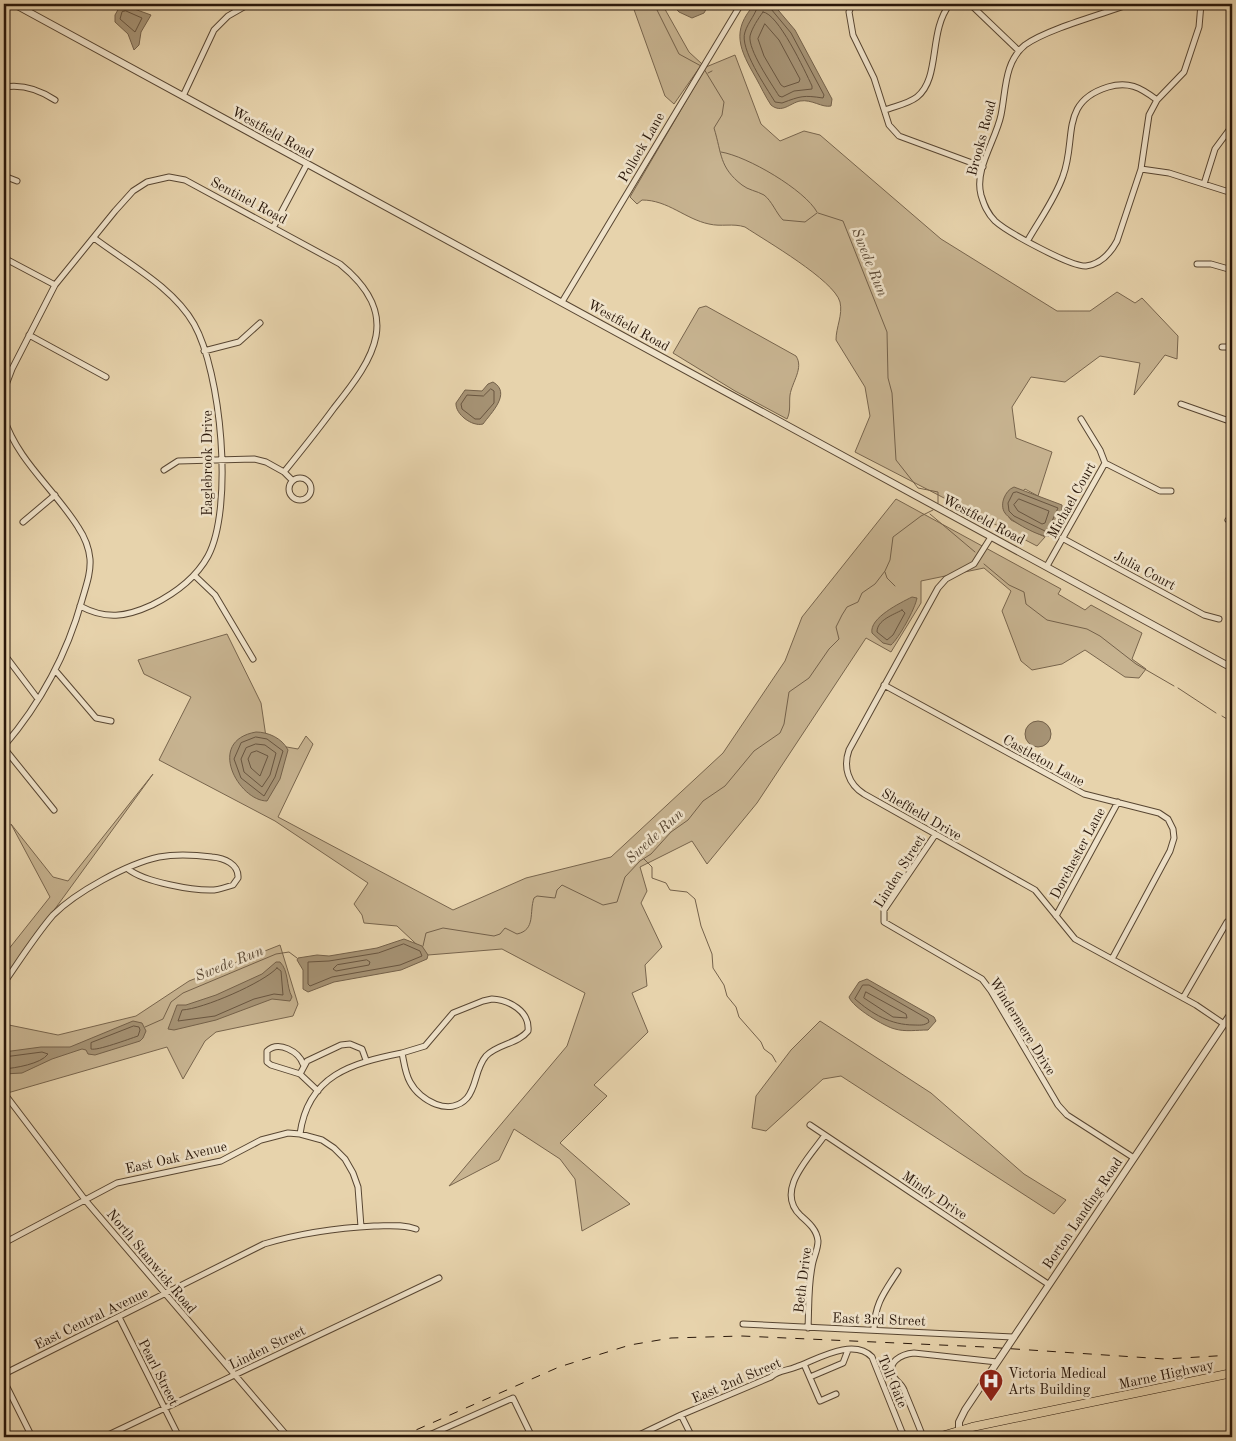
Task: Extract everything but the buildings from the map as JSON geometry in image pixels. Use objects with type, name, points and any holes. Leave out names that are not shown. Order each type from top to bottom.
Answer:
[{"type":"main road","name":"Marne Highway","points":[[938,1437],[1232,1373]]},
{"type":"street","name":"Westfield Road","points":[[14,4],[1232,668]]},
{"type":"street","points":[[183,96],[214,30],[228,16],[249,4]]},
{"type":"street","name":"Pollock Lane","points":[[562,302],[741,4]]},
{"type":"street","points":[[852,4],[849,12],[850,27],[874,78],[889,125],[899,136],[983,167]]},
{"type":"street","points":[[885,110],[912,100],[924,90],[931,75],[938,25],[950,4]]},
{"type":"street","points":[[970,4],[1019,51]]},
{"type":"street","name":"Brooks Road","points":[[1130,4],[1037,38],[1019,51],[1007,74],[1001,117],[983,167],[980,192],[987,212],[997,222],[1069,263],[1085,266],[1100,261],[1111,252],[1117,241],[1141,169],[1146,122],[1157,100],[1184,72],[1199,27],[1201,4]]},
{"type":"street","points":[[1028,240],[1063,177],[1068,162],[1072,121],[1084,99],[1101,90],[1126,84],[1146,92],[1157,100]]},
{"type":"street","points":[[4,87],[24,87],[38,91],[55,100]]},
{"type":"street","points":[[1204,184],[1215,149],[1232,126]]},
{"type":"street","points":[[274,226],[307,164]]},
{"type":"street","points":[[1141,169],[1169,173],[1232,193]]},
{"type":"street","points":[[4,176],[17,181]]},
{"type":"street","name":"Sentinel Road","points":[[4,390],[29,335],[55,285],[133,191],[154,180],[169,177],[193,183],[340,264],[353,274],[370,298],[377,327],[375,342],[366,365],[284,472]]},
{"type":"street","name":"Eaglebrook Drive","points":[[80,606],[109,617],[134,613],[169,596],[194,575],[208,557],[218,531],[220,512],[221,458],[219,408],[204,351],[193,322],[179,304],[94,238]]},
{"type":"street","points":[[4,258],[55,285]]},
{"type":"street","points":[[1197,264],[1211,264],[1232,270]]},
{"type":"street","points":[[204,351],[240,342],[260,323]]},
{"type":"street","points":[[29,335],[106,377]]},
{"type":"street","points":[[1222,347],[1232,346]]},
{"type":"street","points":[[1181,404],[1232,422]]},
{"type":"street","points":[[4,418],[5,429],[78,526],[88,551],[89,574],[68,644],[38,699],[4,747],[54,810]]},
{"type":"street","name":"Michael Court","points":[[1047,566],[1105,463],[1100,450],[1081,420]]},
{"type":"street","points":[[164,470],[178,461],[221,458],[254,459],[266,462],[284,472],[292,480]]},
{"type":"street","points":[[1105,463],[1160,490],[1170,490]]},
{"type":"street","points":[[302,478],[308,481],[311,488],[308,497],[301,500],[292,496],[289,486],[292,480],[302,478]]},
{"type":"street","points":[[23,522],[54,495]]},
{"type":"street","name":"Sheffield Drive","points":[[991,537],[974,564],[939,585],[848,750],[847,773],[859,791],[1035,890],[1072,937],[1183,998],[1224,1024]]},
{"type":"street","name":"Julia Court","points":[[1062,538],[1204,615],[1219,619]]},
{"type":"street","points":[[194,575],[215,595],[253,659]]},
{"type":"street","points":[[4,654],[38,699]]},
{"type":"street","points":[[55,670],[96,718],[111,721]]},
{"type":"street","name":"Castleton Lane","points":[[884,685],[1084,794],[1153,810],[1163,815],[1171,826],[1174,838],[1170,851],[1112,959]]},
{"type":"street","name":"Dorchester Lane","points":[[1056,916],[1118,802]]},
{"type":"street","name":"Linden Street","points":[[883,918],[884,910],[935,835]]},
{"type":"street","points":[[4,983],[43,928],[68,902],[128,868],[162,857],[205,856],[222,858],[235,867],[238,878],[234,885],[216,890],[200,890],[144,877],[128,868]]},
{"type":"street","name":"Windermere Drive","points":[[883,918],[888,925],[982,979],[991,991],[1058,1105],[1067,1115],[1134,1158]]},
{"type":"street","points":[[1183,998],[1227,922]]},
{"type":"street","points":[[300,1134],[302,1116],[318,1091],[339,1071],[366,1060],[426,1046],[453,1014],[483,1001],[500,1000],[509,1003],[526,1017],[528,1024],[524,1035],[498,1047],[486,1056],[476,1072],[468,1097],[461,1104],[452,1107],[437,1104],[415,1090],[407,1075],[402,1052]]},
{"type":"street","name":"Borton Landing Road","points":[[959,1431],[959,1422],[964,1410],[1232,1012]]},
{"type":"street","points":[[300,1074],[303,1064],[307,1060],[346,1044],[362,1049],[366,1060]]},
{"type":"street","points":[[303,1064],[300,1056],[293,1051],[276,1047],[267,1051],[266,1058],[271,1065],[300,1074],[318,1091]]},
{"type":"street","name":"North Stanwick Road","points":[[4,1094],[86,1201],[288,1437]]},
{"type":"street","name":"Mindy Drive","points":[[810,1124],[1048,1284]]},
{"type":"street","name":"East Oak Avenue","points":[[4,1243],[117,1183],[221,1161],[260,1140],[276,1135],[300,1134],[322,1140],[334,1148],[354,1172],[358,1187],[361,1227]]},
{"type":"street","name":"Beth Drive","points":[[808,1328],[811,1274],[818,1242],[815,1231],[792,1204],[790,1194],[793,1183],[825,1135]]},
{"type":"street","name":"East Central Avenue","points":[[4,1374],[264,1244],[316,1230],[401,1225],[416,1229]]},
{"type":"street","points":[[874,1330],[875,1310],[898,1271]]},
{"type":"street","name":"Linden Street","points":[[104,1437],[439,1278]]},
{"type":"street","name":"Pearl Street","points":[[118,1316],[179,1437]]},
{"type":"street","name":"East 3rd Street","points":[[743,1324],[1013,1337]]},
{"type":"street","points":[[810,1378],[843,1363],[848,1350]]},
{"type":"street","name":"East 2nd Street","points":[[635,1437],[681,1415],[771,1377],[775,1372],[836,1352],[848,1350]]},
{"type":"street","name":"Toll Gate","points":[[848,1350],[864,1352],[872,1357],[903,1435]]},
{"type":"street","points":[[923,1437],[902,1386],[893,1374],[893,1365],[896,1359],[903,1354],[914,1353],[997,1362]]},
{"type":"street","points":[[804,1364],[820,1401],[836,1394]]},
{"type":"street","points":[[4,1381],[32,1437]]},
{"type":"street","points":[[425,1437],[514,1398],[532,1437]]},
{"type":"street","points":[[681,1415],[692,1437]]},
{"type":"street","points":[[892,1437],[903,1435]]},
{"type":"shaded area","points":[[632,4],[662,4],[689,52],[702,64],[674,104],[665,96]]},
{"type":"shaded area","points":[[735,55],[761,124],[780,141],[804,131],[820,135],[941,239],[1057,311],[1090,311],[1117,292],[1135,303],[1142,298],[1178,336],[1177,359],[1165,355],[1134,395],[1140,363],[1100,356],[1065,382],[1031,377],[1012,407],[1016,438],[1052,452],[1038,496],[1025,489],[1003,508],[1011,520],[1045,537],[1037,546],[855,452],[870,416],[865,387],[836,340],[841,312],[840,302],[826,283],[813,272],[745,227],[700,222],[660,203],[642,200],[637,204],[630,197],[706,67]]},
{"type":"shaded area","points":[[706,306],[796,356],[799,365],[791,390],[787,419],[735,391],[673,353],[699,308]]},
{"type":"shaded area","points":[[896,499],[1061,589],[1058,594],[1085,610],[1091,605],[1142,633],[1132,659],[1146,669],[1139,678],[1125,677],[1085,650],[1062,664],[1032,670],[1021,661],[1002,611],[1011,591],[984,568],[921,581],[921,603],[891,652],[866,638],[757,803],[707,864],[692,841],[640,867],[647,891],[641,903],[662,947],[645,965],[647,986],[632,993],[648,1032],[594,1085],[607,1096],[560,1143],[630,1204],[582,1231],[575,1179],[560,1159],[514,1129],[499,1160],[449,1186],[567,1046],[585,993],[502,949],[428,955],[397,926],[364,923],[362,915],[354,904],[368,883],[275,821],[159,760],[191,697],[144,674],[138,660],[227,634],[261,703],[266,737],[281,746],[298,749],[306,736],[313,744],[278,817],[453,910],[526,878],[611,857],[723,753],[785,661],[802,617]]},
{"type":"shaded area","points":[[153,774],[4,979],[4,955],[50,897],[11,824],[53,877],[68,881]]},
{"type":"shaded area","points":[[280,945],[298,1004],[293,1016],[216,1032],[205,1041],[183,1079],[167,1047],[4,1094],[4,1024],[58,1035],[136,1016],[189,981]]},
{"type":"shaded area","points":[[820,1021],[931,1093],[1024,1174],[1066,1200],[1054,1214],[841,1076],[823,1079],[766,1131],[752,1128],[756,1096],[791,1050]]},
{"type":"water","points":[[671,4],[709,4],[704,13],[692,18],[679,12]]},
{"type":"water","points":[[755,4],[773,4],[795,30],[832,99],[831,106],[804,101],[782,108],[771,105],[746,58],[740,41],[742,23]]},
{"type":"water","points":[[126,6],[151,15],[141,32],[139,45],[134,50],[128,34],[115,22],[115,15],[119,8]]},
{"type":"water","points":[[493,382],[501,392],[498,403],[483,424],[469,422],[458,411],[456,403],[465,390],[482,391],[488,384]]},
{"type":"water","points":[[1014,487],[1062,505],[1062,515],[1049,536],[1026,528],[1005,513],[1003,510],[1004,498],[1008,491]]},
{"type":"water","points":[[912,597],[917,598],[916,603],[902,630],[891,645],[883,643],[872,633],[872,627],[875,622],[886,612]]},
{"type":"water","points":[[1038,721],[1047,725],[1051,734],[1047,743],[1038,747],[1029,743],[1025,734],[1029,725]]},
{"type":"water","points":[[256,732],[274,736],[288,750],[280,779],[267,801],[256,798],[238,782],[232,770],[230,758],[232,747],[241,738]]},
{"type":"water","points":[[404,939],[422,946],[428,955],[427,959],[401,970],[334,982],[308,992],[303,989],[303,970],[297,960],[298,958],[317,955],[329,956],[377,948]]},
{"type":"water","points":[[276,962],[280,962],[285,970],[292,997],[290,1001],[272,999],[216,1020],[174,1030],[168,1029],[177,1005],[186,1005],[216,995],[262,974]]},
{"type":"water","points":[[867,979],[934,1017],[936,1021],[928,1030],[907,1031],[890,1027],[877,1021],[856,1006],[849,997],[859,982]]},
{"type":"water","points":[[133,1021],[142,1023],[146,1031],[140,1041],[95,1055],[88,1054],[86,1050],[82,1049],[52,1059],[22,1073],[4,1074],[4,1052],[41,1047],[70,1047]]},
{"type":"waterway","name":"Swede Run","points":[[654,4],[679,54],[701,66]]},
{"type":"waterway","name":"Swede Run","points":[[704,69],[724,102],[722,115],[714,128],[722,160],[729,172],[744,187],[764,195],[783,220],[805,222],[817,213]]},
{"type":"waterway","name":"Swede Run","points":[[708,73],[712,71]]},
{"type":"waterway","points":[[721,152],[745,160],[774,175],[801,194],[817,212]]},
{"type":"waterway","name":"Swede Run","points":[[818,213],[843,221],[887,332],[888,378],[892,393],[896,460],[918,488],[938,492],[938,503]]},
{"type":"waterway","name":"Swede Run","points":[[423,946],[426,933],[443,928],[494,936],[500,934],[505,928],[517,934],[523,932],[527,929],[531,920],[534,898],[537,896],[555,898],[557,890],[562,885],[603,905],[617,902],[625,877],[640,861],[651,854],[671,832],[688,820],[703,801],[725,786],[754,751],[780,733],[784,724],[789,692],[809,678],[829,649],[839,639],[836,627],[847,607],[858,602],[862,593],[875,584],[885,571],[890,560],[893,537],[921,516],[933,510]]},
{"type":"waterway","points":[[930,514],[975,552]]},
{"type":"waterway","points":[[984,564],[1009,585],[1024,592],[1026,604],[1047,620],[1087,629],[1100,636],[1136,664],[1174,686]]},
{"type":"waterway","points":[[885,572],[887,578],[895,586]]},
{"type":"waterway","points":[[1178,688],[1216,713]]},
{"type":"waterway","points":[[1222,716],[1232,722]]},
{"type":"waterway","points":[[644,859],[652,867],[652,878],[666,883],[670,890],[687,892],[695,899],[701,926],[712,954],[713,968],[724,985],[727,996],[736,1007],[739,1017],[776,1062]]},
{"type":"waterway","name":"Swede Run","points":[[145,1027],[163,1019],[171,1002],[183,993],[276,954],[289,952],[297,958]]},
{"type":"railway","points":[[400,1437],[559,1367],[630,1345],[671,1338],[742,1336],[985,1347],[1165,1359],[1232,1355]]},
{"type":"place","name":"Victoria Medical Arts Building","points":[[991,1402]]}]
